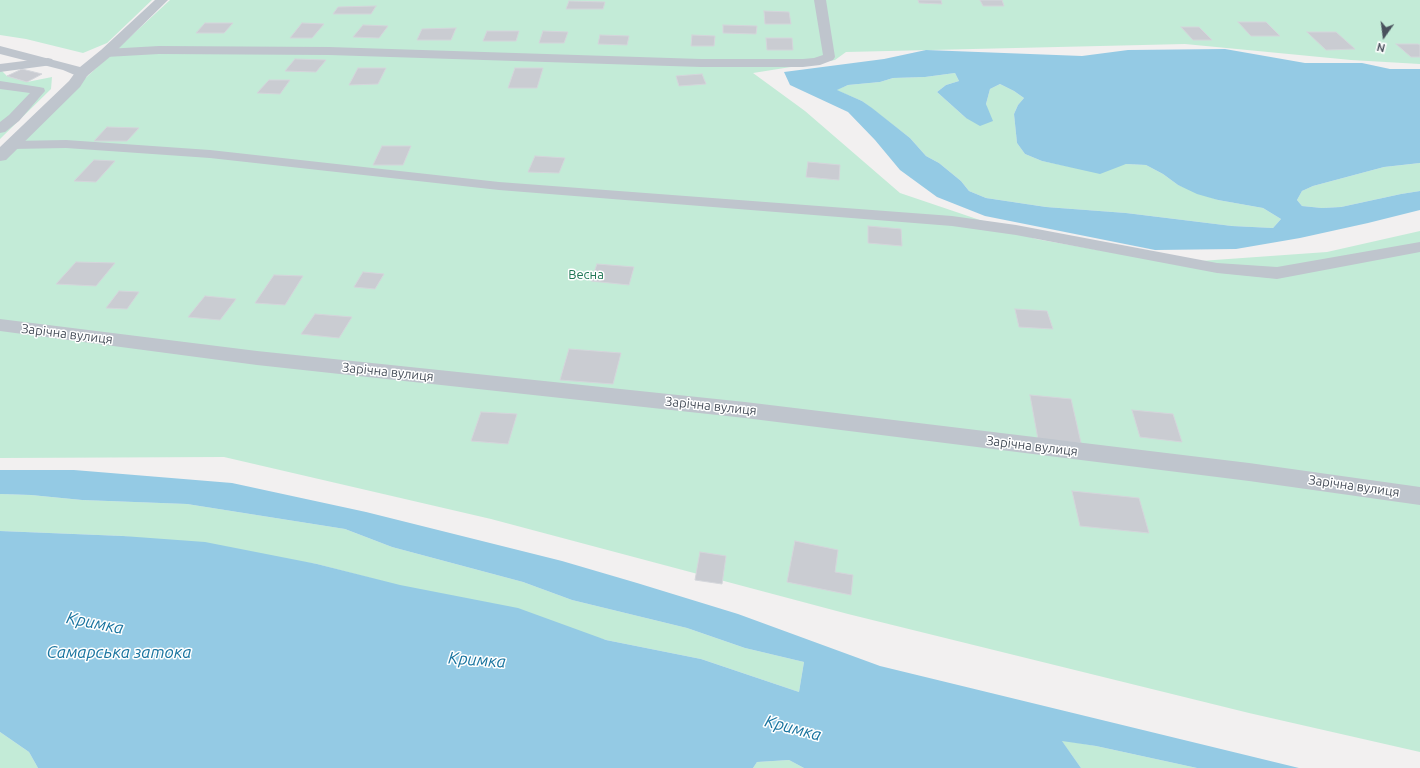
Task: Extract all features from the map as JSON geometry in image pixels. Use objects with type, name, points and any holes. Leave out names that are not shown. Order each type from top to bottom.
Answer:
[{"type":"street","points":[[0,156],[75,84],[82,73],[106,53],[162,0]]},
{"type":"street","points":[[0,50],[48,62],[82,73]]},
{"type":"lane","points":[[106,53],[159,50],[321,51],[702,63],[803,63],[816,62],[829,57],[820,0]]},
{"type":"lane","points":[[0,68],[48,62]]},
{"type":"lane","points":[[0,85],[38,91],[14,118],[0,129]]},
{"type":"lane","points":[[12,145],[66,144],[210,154],[499,186],[952,221],[1016,230],[1217,268],[1277,273],[1420,247]]},
{"type":"lane","name":"Зарічна вулиця","points":[[0,325],[257,358],[745,410],[1249,472],[1420,496]]},
{"type":"green space","points":[[0,0],[152,0],[107,43],[83,53],[26,39],[0,35]]},
{"type":"green space","name":"Весна","points":[[170,0],[1420,0],[1420,64],[1351,60],[1185,44],[846,52],[835,60],[753,73],[805,111],[900,193],[1036,239],[1172,263],[1327,252],[1420,231],[1420,752],[1249,713],[848,614],[491,519],[224,457],[0,458],[0,157]]},
{"type":"green space","points":[[0,69],[7,76],[27,82],[52,77],[51,89],[0,139]]},
{"type":"green space","points":[[955,73],[959,81],[946,85],[937,92],[966,118],[988,112],[986,104],[990,89],[1000,84],[1024,98],[1018,105],[1014,114],[1017,143],[1025,154],[1042,161],[1081,169],[1126,164],[1146,165],[1163,174],[1178,185],[1218,200],[1263,208],[1281,219],[1273,228],[1232,226],[1126,213],[1046,207],[986,198],[969,191],[961,181],[939,163],[926,156],[910,138],[862,101],[836,90],[848,85],[880,82],[893,78],[925,77]]},
{"type":"green space","points":[[1420,163],[1420,191],[1341,207],[1322,208],[1302,206],[1297,200],[1302,191],[1313,186],[1384,167]]},
{"type":"green space","points":[[0,494],[31,495],[82,500],[187,504],[345,529],[392,547],[523,582],[572,600],[687,628],[745,648],[804,662],[799,692],[701,659],[606,640],[317,564],[123,536],[0,531]]},
{"type":"green space","points":[[0,732],[29,752],[38,768],[0,768]]},
{"type":"green space","points":[[1061,740],[1096,746],[1197,768],[1081,768]]},
{"type":"green space","points":[[789,760],[804,768],[753,768],[757,762]]},
{"type":"water","points":[[1225,49],[1305,63],[1362,63],[1390,69],[1420,69],[1420,163],[1384,167],[1313,186],[1302,191],[1297,200],[1302,206],[1322,208],[1341,207],[1420,191],[1420,210],[1300,238],[1236,249],[1155,250],[985,216],[937,197],[900,170],[875,140],[848,112],[790,85],[784,72],[884,59],[926,50],[1082,56],[1128,50]],"holes":[[[955,73],[959,81],[946,85],[937,92],[966,118],[980,126],[993,121],[986,104],[990,89],[1000,84],[1024,98],[1018,105],[1014,114],[1017,143],[1025,154],[1042,161],[1100,174],[1126,164],[1146,165],[1163,174],[1178,185],[1197,194],[1218,200],[1263,208],[1281,219],[1273,228],[1232,226],[1126,213],[1046,207],[986,198],[969,191],[961,181],[939,163],[926,156],[910,138],[872,108],[862,101],[837,90],[848,85],[880,82],[893,78],[925,77]]]},
{"type":"water","name":"Самарська затока","points":[[0,470],[74,470],[232,483],[366,512],[562,561],[637,583],[738,614],[880,666],[1299,768],[1197,768],[1096,746],[1062,741],[1081,768],[804,768],[789,760],[757,762],[753,768],[38,768],[29,752],[0,732],[0,531],[123,536],[205,542],[317,564],[400,585],[518,608],[606,640],[701,659],[799,692],[804,662],[745,648],[687,628],[572,600],[523,582],[392,547],[345,529],[187,504],[82,500],[31,495],[0,494]]},
{"type":"building","points":[[918,0],[941,0],[942,4],[919,3]]},
{"type":"building","points":[[980,0],[1002,0],[1004,6],[983,6]]},
{"type":"building","points":[[569,1],[605,2],[603,9],[566,9]]},
{"type":"building","points":[[376,6],[371,14],[333,14],[338,7]]},
{"type":"building","points":[[764,11],[789,12],[791,24],[765,24]]},
{"type":"building","points":[[1238,22],[1266,22],[1280,36],[1251,36]]},
{"type":"building","points":[[205,23],[233,23],[224,33],[196,33]]},
{"type":"building","points":[[302,23],[324,24],[312,38],[290,38]]},
{"type":"building","points":[[363,25],[388,26],[379,38],[353,37]]},
{"type":"building","points":[[723,25],[757,26],[756,34],[723,33]]},
{"type":"building","points":[[1181,27],[1199,27],[1212,40],[1193,40]]},
{"type":"building","points":[[456,28],[451,40],[417,40],[422,29]]},
{"type":"building","points":[[487,31],[519,31],[516,41],[483,41]]},
{"type":"building","points":[[543,31],[568,32],[564,43],[539,43]]},
{"type":"building","points":[[1307,32],[1336,32],[1355,49],[1326,50]]},
{"type":"building","points":[[600,35],[629,36],[627,45],[598,44]]},
{"type":"building","points":[[692,35],[715,36],[714,46],[691,46]]},
{"type":"building","points":[[766,38],[792,38],[793,50],[767,50]]},
{"type":"building","points":[[1396,44],[1420,45],[1420,57],[1411,57]]},
{"type":"building","points":[[295,59],[326,60],[316,72],[285,71]]},
{"type":"building","points":[[358,68],[386,68],[378,84],[349,85]]},
{"type":"building","points":[[515,68],[543,68],[537,88],[508,88]]},
{"type":"building","points":[[22,69],[42,74],[27,82],[7,76]]},
{"type":"building","points":[[702,74],[706,84],[679,86],[676,76]]},
{"type":"building","points":[[269,80],[290,80],[280,94],[257,93]]},
{"type":"building","points":[[107,127],[139,128],[127,141],[94,141]]},
{"type":"building","points":[[382,146],[411,146],[403,165],[373,165]]},
{"type":"building","points":[[535,156],[565,158],[559,173],[528,172]]},
{"type":"building","points":[[94,160],[115,161],[96,182],[74,181]]},
{"type":"building","points":[[808,162],[840,165],[839,180],[806,177]]},
{"type":"building","points":[[868,226],[901,229],[902,246],[868,243]]},
{"type":"building","points":[[76,262],[115,263],[96,286],[56,284]]},
{"type":"building","points":[[597,264],[634,267],[629,285],[591,281]]},
{"type":"building","points":[[363,272],[384,274],[375,289],[354,287]]},
{"type":"building","points":[[274,275],[303,276],[285,305],[255,303]]},
{"type":"building","points":[[119,291],[139,292],[127,309],[106,308]]},
{"type":"building","points":[[205,296],[236,299],[220,320],[188,317]]},
{"type":"building","points":[[1015,309],[1047,311],[1053,329],[1019,327]]},
{"type":"building","points":[[315,314],[352,317],[339,338],[301,334]]},
{"type":"building","points":[[569,349],[621,353],[613,384],[560,380]]},
{"type":"building","points":[[1030,395],[1071,399],[1081,443],[1038,439]]},
{"type":"building","points":[[1132,410],[1173,414],[1182,442],[1140,437]]},
{"type":"building","points":[[481,412],[517,414],[508,444],[471,441]]},
{"type":"building","points":[[1072,491],[1139,498],[1149,533],[1080,526]]},
{"type":"building","points":[[795,541],[838,550],[835,572],[853,575],[851,595],[787,582]]},
{"type":"building","points":[[700,552],[726,556],[722,584],[695,580]]},
{"type":"water label","name":"Кримка","points":[[95,623]]},
{"type":"water label","name":"Кримка","points":[[477,660]]},
{"type":"water label","name":"Кримка","points":[[793,728]]}]
